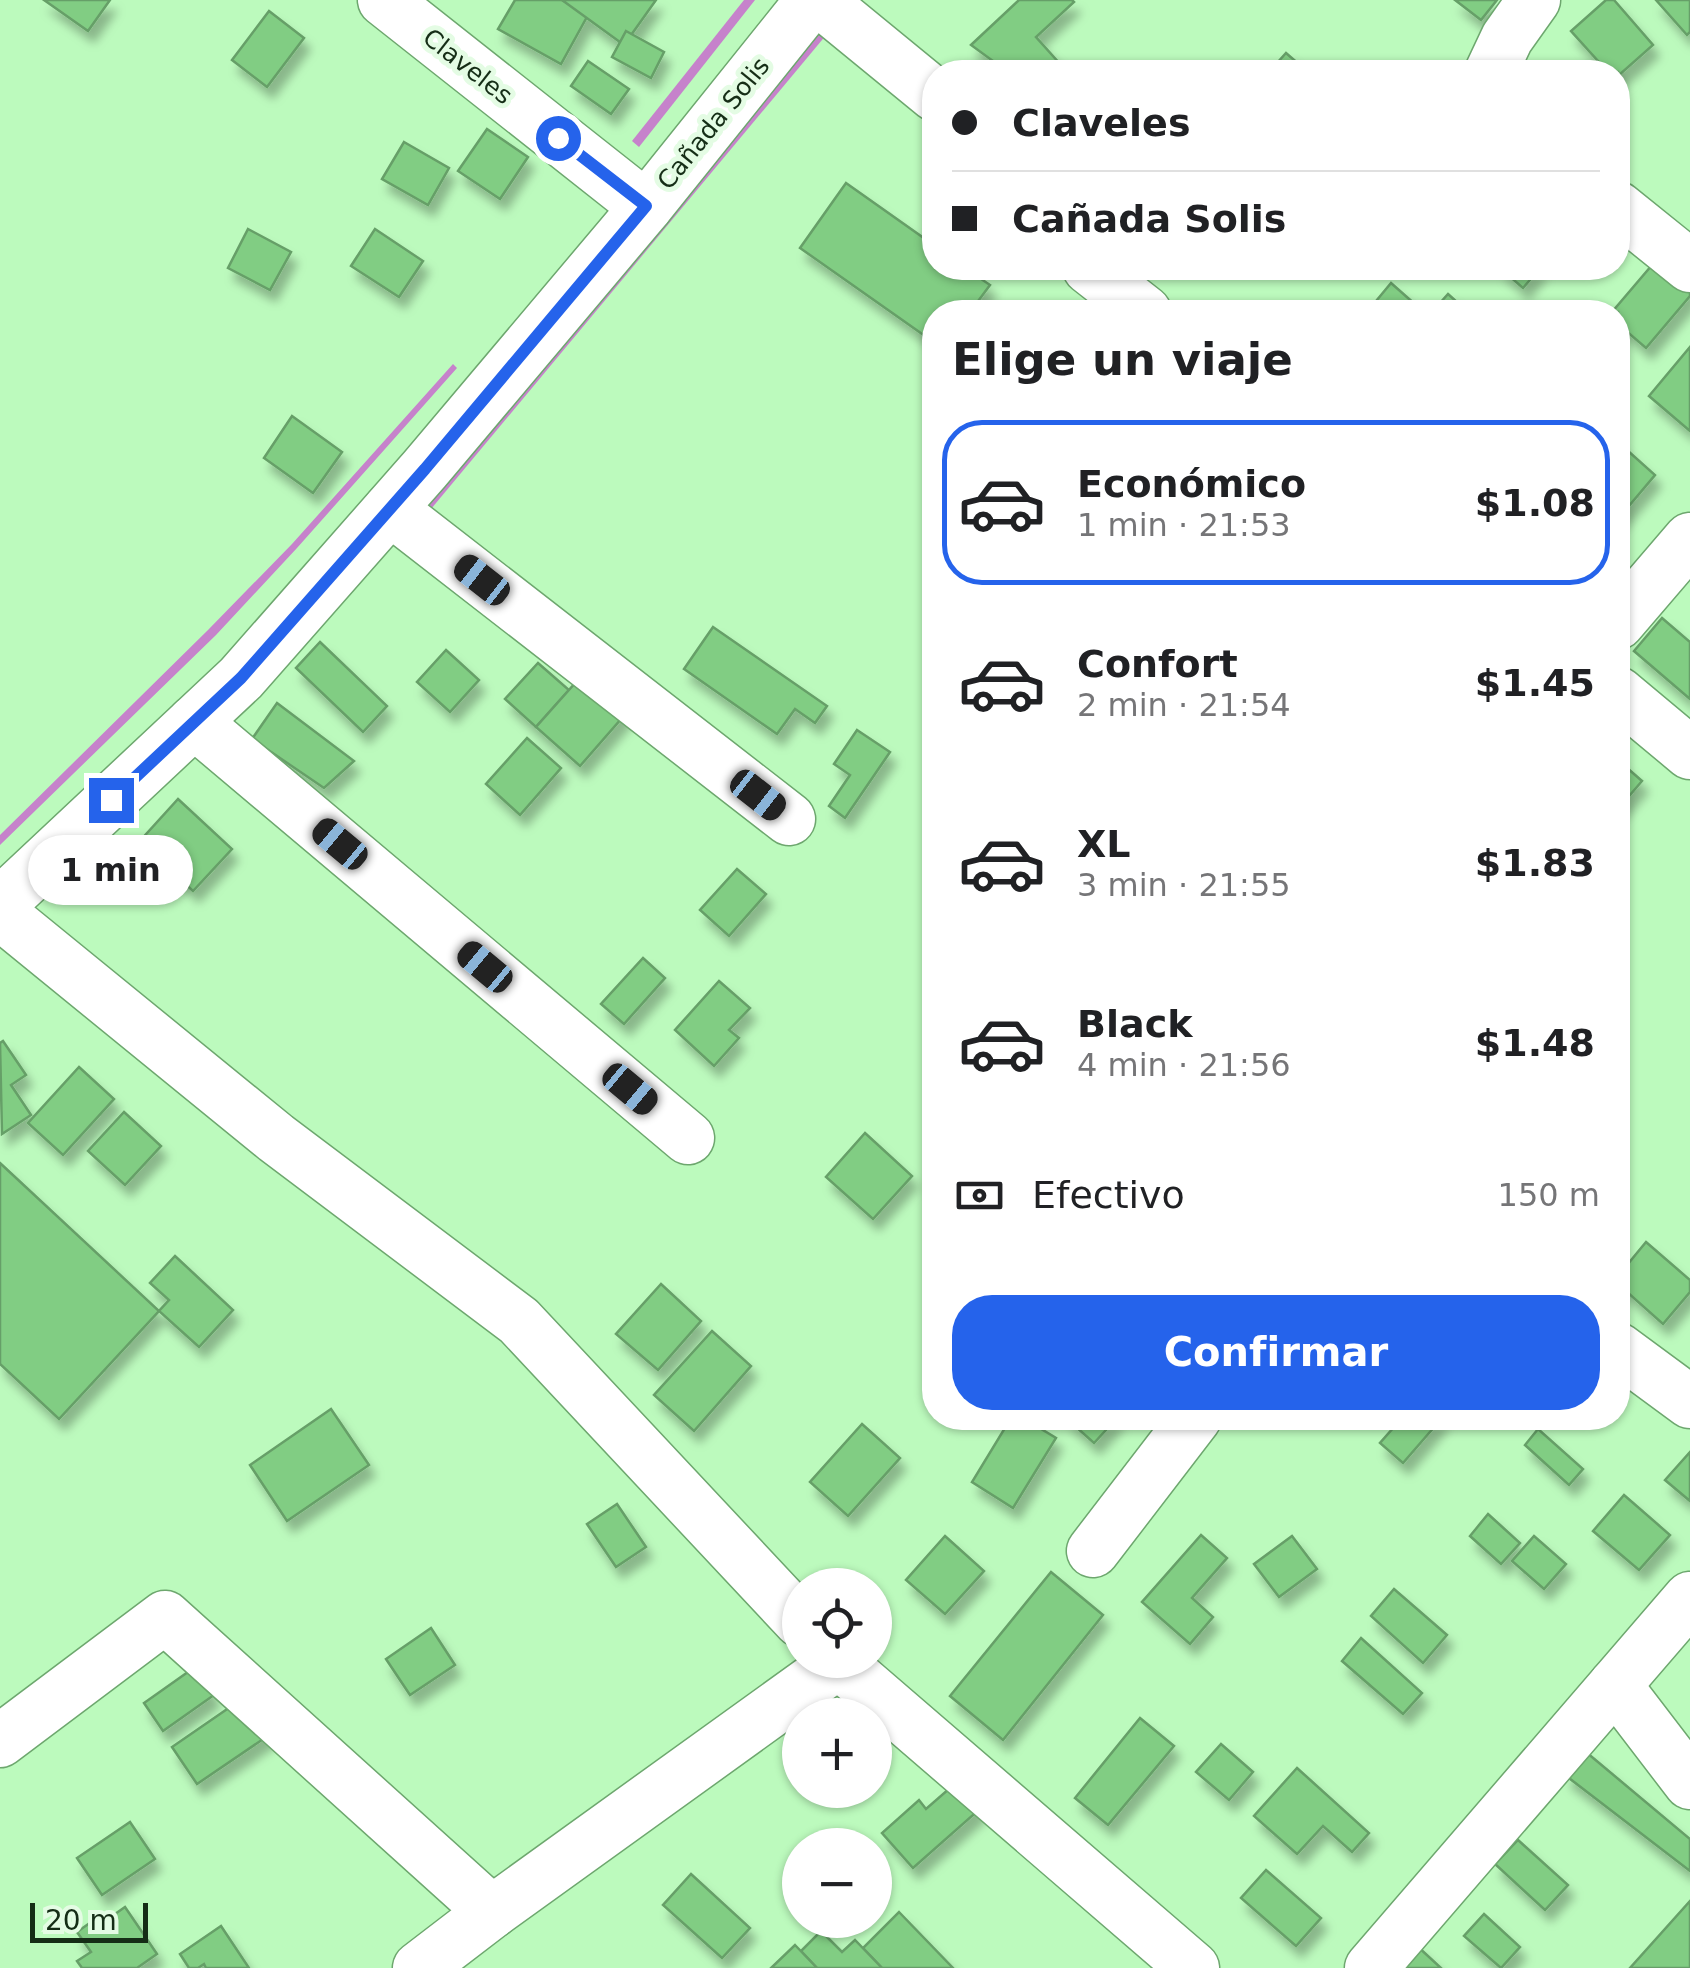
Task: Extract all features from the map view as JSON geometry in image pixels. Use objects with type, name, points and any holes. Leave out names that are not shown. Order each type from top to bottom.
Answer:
[{"type":"street","name":"Claveles","points":[[384,0],[646,206]]},
{"type":"street","name":"Cañada Solis","points":[[0,904],[241,678],[390,509],[816,0]]},
{"type":"street","points":[[816,0],[922,84]]},
{"type":"street","points":[[1497,60],[1534,0]]},
{"type":"street","points":[[1630,218],[1690,266]]},
{"type":"street","points":[[1104,280],[1130,300]]},
{"type":"street","points":[[390,509],[789,819]]},
{"type":"street","points":[[1630,608],[1690,539]]},
{"type":"street","points":[[1630,703],[1690,752]]},
{"type":"street","points":[[194,722],[688,1138]]},
{"type":"street","points":[[0,913],[276,1138],[518,1321],[782,1602]]},
{"type":"street","points":[[1630,1358],[1690,1402]]},
{"type":"street","points":[[1093,1551],[1186,1430]]},
{"type":"street","points":[[1371,1968],[1690,1598]]},
{"type":"street","points":[[0,1741],[165,1617],[492,1912]]},
{"type":"street","points":[[419,1968],[815,1678]]},
{"type":"street","points":[[857,1678],[1182,1966]]},
{"type":"street","points":[[1615,1685],[1690,1783]]},
{"type":"shaded area","points":[[744,0],[755,0],[639,147],[632,141]]},
{"type":"shaded area","points":[[831,19],[837,22],[416,527],[411,523]]},
{"type":"shaded area","points":[[453,364],[457,368],[216,635],[0,845],[0,835],[292,544]]},
{"type":"building","points":[[44,0],[110,0],[88,31]]},
{"type":"building","points":[[515,0],[562,0],[588,15],[561,64],[498,29]]},
{"type":"building","points":[[562,0],[656,0],[624,45]]},
{"type":"building","points":[[1019,0],[1074,2],[1036,37],[1057,60],[992,60],[971,45]]},
{"type":"building","points":[[1455,0],[1497,0],[1481,20]]},
{"type":"building","points":[[1606,0],[1614,0],[1653,45],[1630,65],[1630,60],[1597,60],[1571,31]]},
{"type":"building","points":[[1656,0],[1690,0],[1687,35]]},
{"type":"building","points":[[269,11],[304,38],[267,87],[232,60]]},
{"type":"building","points":[[626,31],[664,52],[651,78],[612,57]]},
{"type":"building","points":[[588,61],[629,89],[611,114],[571,86]]},
{"type":"building","points":[[487,129],[528,157],[500,199],[458,171]]},
{"type":"building","points":[[404,142],[449,168],[428,205],[382,179]]},
{"type":"building","points":[[846,183],[922,237],[922,280],[983,280],[990,285],[979,300],[922,300],[922,334],[800,248]]},
{"type":"building","points":[[248,229],[291,252],[270,290],[228,268]]},
{"type":"building","points":[[375,229],[423,261],[399,297],[351,266]]},
{"type":"building","points":[[1658,258],[1690,286],[1690,296],[1646,348],[1630,334],[1630,300],[1622,300]]},
{"type":"building","points":[[1514,280],[1530,280],[1523,288]]},
{"type":"building","points":[[1391,283],[1410,300],[1377,300]]},
{"type":"building","points":[[1690,347],[1690,431],[1649,396]]},
{"type":"building","points":[[292,416],[342,452],[313,493],[264,458]]},
{"type":"building","points":[[1630,453],[1655,475],[1630,505]]},
{"type":"building","points":[[1662,618],[1690,642],[1690,699],[1634,651]]},
{"type":"building","points":[[713,627],[827,706],[815,723],[795,709],[777,734],[684,669]]},
{"type":"building","points":[[320,642],[387,706],[363,732],[296,668]]},
{"type":"building","points":[[446,650],[479,680],[450,712],[417,682]]},
{"type":"building","points":[[538,663],[569,690],[536,727],[505,699]]},
{"type":"building","points":[[585,672],[628,711],[580,766],[536,727]]},
{"type":"building","points":[[277,703],[354,761],[324,788],[252,739]]},
{"type":"building","points":[[857,730],[890,752],[845,818],[829,806],[850,775],[834,764]]},
{"type":"building","points":[[527,738],[561,768],[520,815],[486,784]]},
{"type":"building","points":[[1630,770],[1642,781],[1630,795]]},
{"type":"building","points":[[178,799],[232,849],[193,891],[139,842]]},
{"type":"building","points":[[737,869],[766,894],[729,936],[700,910]]},
{"type":"building","points":[[643,958],[665,978],[624,1024],[601,1004]]},
{"type":"building","points":[[719,981],[750,1008],[729,1030],[739,1038],[714,1066],[675,1030]]},
{"type":"building","points":[[3,1041],[26,1075],[11,1085],[31,1115],[2,1134],[0,1043]]},
{"type":"building","points":[[79,1067],[114,1099],[63,1155],[28,1123]]},
{"type":"building","points":[[124,1112],[161,1146],[125,1185],[88,1151]]},
{"type":"building","points":[[865,1133],[912,1176],[873,1219],[826,1177]]},
{"type":"building","points":[[0,1163],[159,1311],[59,1419],[0,1364]]},
{"type":"building","points":[[1646,1242],[1690,1280],[1690,1292],[1663,1324],[1630,1295],[1630,1261]]},
{"type":"building","points":[[175,1256],[233,1310],[199,1347],[159,1311],[169,1300],[150,1283]]},
{"type":"building","points":[[661,1284],[701,1321],[658,1370],[616,1334]]},
{"type":"building","points":[[712,1331],[751,1366],[694,1431],[654,1395]]},
{"type":"building","points":[[331,1409],[369,1465],[287,1521],[250,1465]]},
{"type":"building","points":[[862,1424],[900,1458],[848,1516],[810,1482]]},
{"type":"building","points":[[1004,1430],[1043,1430],[1056,1438],[1013,1508],[972,1482]]},
{"type":"building","points":[[1079,1430],[1106,1430],[1094,1443]]},
{"type":"building","points":[[1391,1430],[1432,1430],[1403,1463],[1380,1443]]},
{"type":"building","points":[[1539,1430],[1583,1469],[1569,1485],[1525,1445]]},
{"type":"building","points":[[1690,1452],[1690,1501],[1665,1480]]},
{"type":"building","points":[[1624,1495],[1670,1535],[1639,1570],[1593,1531]]},
{"type":"building","points":[[617,1504],[646,1547],[616,1567],[587,1524]]},
{"type":"building","points":[[1488,1514],[1520,1543],[1501,1564],[1470,1536]]},
{"type":"building","points":[[1201,1535],[1227,1558],[1192,1598],[1213,1617],[1190,1644],[1142,1602]]},
{"type":"building","points":[[945,1536],[984,1571],[945,1614],[906,1580]]},
{"type":"building","points":[[1292,1536],[1317,1569],[1279,1597],[1254,1564]]},
{"type":"building","points":[[1534,1536],[1566,1564],[1544,1589],[1512,1561]]},
{"type":"building","points":[[1051,1572],[1103,1615],[1003,1740],[950,1696]]},
{"type":"building","points":[[1394,1589],[1447,1635],[1423,1663],[1371,1616]]},
{"type":"building","points":[[431,1628],[455,1665],[410,1695],[386,1659]]},
{"type":"building","points":[[1361,1638],[1422,1693],[1403,1714],[1342,1661]]},
{"type":"building","points":[[195,1667],[214,1695],[163,1731],[144,1703]]},
{"type":"building","points":[[249,1694],[275,1731],[197,1784],[172,1747]]},
{"type":"building","points":[[1140,1718],[1174,1746],[1108,1825],[1075,1798]]},
{"type":"building","points":[[1221,1744],[1253,1772],[1229,1800],[1196,1772]]},
{"type":"building","points":[[1586,1752],[1690,1839],[1690,1871],[1565,1775]]},
{"type":"building","points":[[1297,1768],[1369,1833],[1352,1852],[1323,1826],[1297,1854],[1254,1816]]},
{"type":"building","points":[[958,1781],[981,1808],[913,1868],[892,1844],[892,1828],[888,1828],[919,1800],[926,1809]]},
{"type":"building","points":[[130,1822],[155,1859],[102,1895],[77,1858]]},
{"type":"building","points":[[1518,1840],[1568,1885],[1545,1910],[1495,1864]]},
{"type":"building","points":[[1266,1870],[1321,1918],[1296,1946],[1241,1898]]},
{"type":"building","points":[[691,1874],[750,1928],[722,1958],[663,1905]]},
{"type":"building","points":[[1690,1901],[1690,1968],[1630,1968]]},
{"type":"building","points":[[125,1907],[157,1954],[137,1968],[82,1968],[77,1961],[91,1952],[77,1932],[101,1915],[105,1921]]},
{"type":"building","points":[[899,1912],[953,1968],[882,1968],[863,1948],[873,1938],[892,1938],[892,1919]]},
{"type":"building","points":[[1484,1914],[1520,1947],[1501,1968],[1464,1936]]},
{"type":"building","points":[[221,1926],[249,1968],[206,1968],[204,1964],[189,1968],[180,1954]]},
{"type":"building","points":[[814,1938],[828,1938],[842,1952],[855,1940],[882,1968],[817,1968],[801,1951]]},
{"type":"building","points":[[1415,1944],[1441,1968],[1393,1968]]},
{"type":"building","points":[[795,1945],[817,1968],[771,1968]]},
{"type":"route","points":[[111,800],[241,678],[425,469],[646,206],[558,138]]}]
